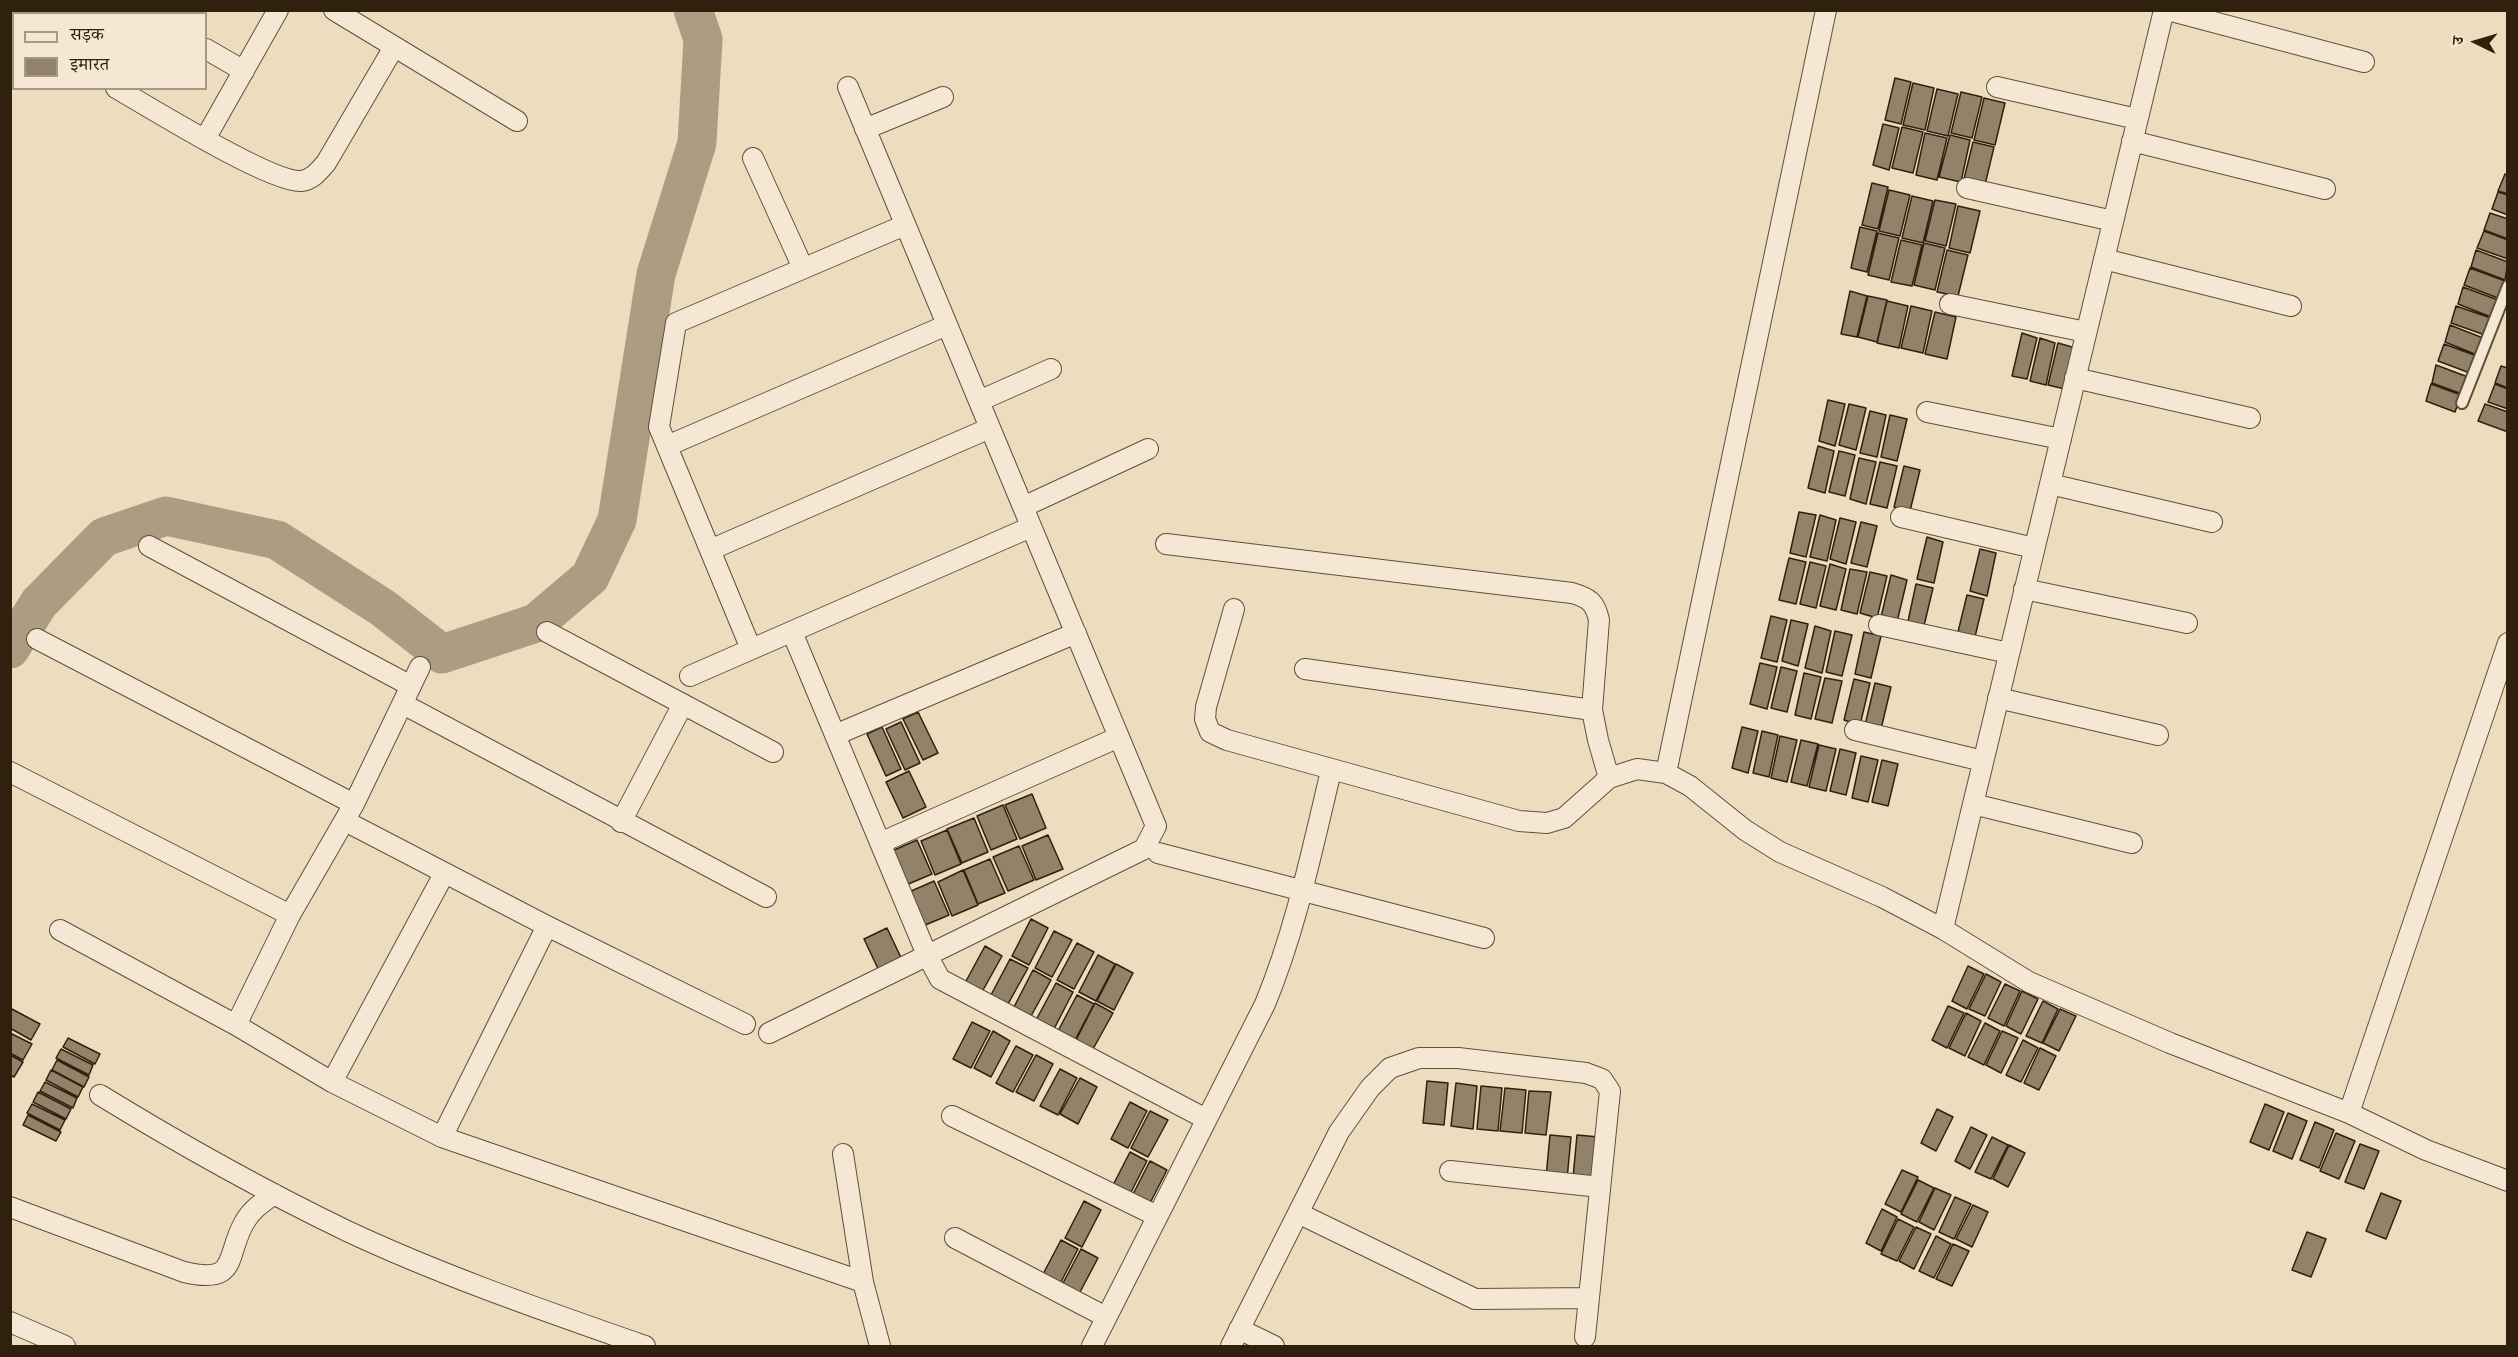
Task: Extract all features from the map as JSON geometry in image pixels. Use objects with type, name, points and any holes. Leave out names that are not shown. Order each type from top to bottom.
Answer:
[{"type":"street","points":[[205,139],[278,10]]},
{"type":"street","points":[[334,10],[517,121]]},
{"type":"street","points":[[1666,773],[1826,10]]},
{"type":"street","points":[[1943,928],[2132,141],[2166,10],[2364,62]]},
{"type":"street","points":[[120,90],[205,139],[276,175],[292,181],[304,181],[316,174],[326,163],[394,47]]},
{"type":"street","points":[[207,50],[244,70]]},
{"type":"street","points":[[769,1034],[1144,849],[1156,826],[848,87]]},
{"type":"street","points":[[1997,87],[2138,119]]},
{"type":"street","points":[[865,129],[943,97]]},
{"type":"street","points":[[2132,141],[2325,189]]},
{"type":"street","points":[[753,158],[803,268]]},
{"type":"street","points":[[1967,188],[2113,222]]},
{"type":"street","points":[[752,649],[659,426],[675,323],[905,225]]},
{"type":"street","points":[[2104,259],[2291,306]]},
{"type":"street","points":[[1950,304],[2086,332]]},
{"type":"street","points":[[667,446],[947,325]]},
{"type":"street","points":[[979,401],[1051,369]]},
{"type":"street","points":[[2075,378],[2250,418]]},
{"type":"street","points":[[1927,412],[2061,439]]},
{"type":"street","points":[[710,550],[990,428]]},
{"type":"street","points":[[1023,507],[1148,449]]},
{"type":"street","points":[[2050,484],[2211,522]]},
{"type":"street","points":[[1901,517],[2034,548]]},
{"type":"street","points":[[690,676],[1031,527]]},
{"type":"street","points":[[1166,544],[1572,593],[1586,597],[1596,606],[1599,620],[1592,710],[1609,778]]},
{"type":"street","points":[[150,546],[411,686]]},
{"type":"street","points":[[2024,589],[2187,623]]},
{"type":"street","points":[[1234,609],[1206,707],[1205,719],[1210,732],[1227,740],[1331,771],[1519,821],[1547,824],[1564,818],[1609,778],[1637,769],[1666,773],[1690,786],[1744,830],[1780,852],[1882,897],[1943,928],[2030,982],[2170,1043],[2349,1113],[2426,1150],[2508,1181]]},
{"type":"street","points":[[1880,625],[2009,653]]},
{"type":"street","points":[[547,632],[773,752]]},
{"type":"street","points":[[792,632],[927,956],[940,979],[1206,1119]]},
{"type":"street","points":[[835,735],[1076,633]]},
{"type":"street","points":[[37,639],[354,804]]},
{"type":"street","points":[[2349,1113],[2508,643]]},
{"type":"street","points":[[236,1025],[290,915],[354,804],[420,667]]},
{"type":"street","points":[[1305,669],[1592,710]]},
{"type":"street","points":[[1998,698],[2158,735]]},
{"type":"street","points":[[403,704],[621,822],[766,897]]},
{"type":"street","points":[[621,822],[683,704]]},
{"type":"street","points":[[1855,730],[1983,760]]},
{"type":"street","points":[[880,843],[1119,737]]},
{"type":"street","points":[[1092,1347],[1264,1004],[1283,960],[1303,891],[1331,771]]},
{"type":"street","points":[[10,772],[290,915]]},
{"type":"street","points":[[1973,804],[2132,843]]},
{"type":"street","points":[[345,821],[444,874],[745,1024]]},
{"type":"street","points":[[1158,853],[1484,938]]},
{"type":"street","points":[[332,1082],[444,874]]},
{"type":"street","points":[[442,1137],[548,926]]},
{"type":"street","points":[[60,930],[236,1025],[332,1082],[442,1137],[863,1282]]},
{"type":"street","points":[[1274,1347],[1235,1338],[1339,1132],[1370,1088],[1390,1068],[1419,1058],[1458,1058],[1586,1073],[1602,1079],[1610,1091],[1585,1336]]},
{"type":"street","points":[[100,1095],[179,1143],[349,1232],[526,1304],[645,1347]]},
{"type":"street","points":[[952,1116],[1157,1216]]},
{"type":"street","points":[[843,1154],[863,1282],[879,1347]]},
{"type":"street","points":[[1450,1171],[1600,1187]]},
{"type":"street","points":[[10,1207],[184,1272],[205,1276],[220,1272],[226,1267],[244,1223],[255,1208],[274,1194]]},
{"type":"street","points":[[1298,1213],[1475,1299],[1589,1298]]},
{"type":"street","points":[[955,1238],[1106,1317]]},
{"type":"street","points":[[10,1322],[65,1347]]},
{"type":"lane","points":[[2462,403],[2508,285]]},
{"type":"building","points":[[1895,78],[1911,82],[1901,124],[1885,120]]},
{"type":"building","points":[[1913,83],[1934,88],[1925,130],[1903,125]]},
{"type":"building","points":[[1937,89],[1958,94],[1948,136],[1927,131]]},
{"type":"building","points":[[1961,92],[1982,97],[1972,138],[1951,133]]},
{"type":"building","points":[[1984,98],[2005,103],[1995,145],[1974,140]]},
{"type":"building","points":[[1883,124],[1899,128],[1889,170],[1873,165]]},
{"type":"building","points":[[1902,127],[1923,132],[1913,173],[1892,168]]},
{"type":"building","points":[[1925,133],[1947,138],[1937,180],[1916,175]]},
{"type":"building","points":[[1950,135],[1970,140],[1961,182],[1939,177]]},
{"type":"building","points":[[1973,142],[1994,147],[1984,189],[1963,183]]},
{"type":"building","points":[[2505,174],[2508,175],[2508,194],[2498,191]]},
{"type":"building","points":[[1872,183],[1888,187],[1878,229],[1862,225]]},
{"type":"building","points":[[1889,190],[1910,195],[1900,236],[1879,231]]},
{"type":"building","points":[[2498,192],[2508,195],[2508,215],[2492,209]]},
{"type":"building","points":[[1912,196],[1933,201],[1923,243],[1902,238]]},
{"type":"building","points":[[1935,200],[1956,204],[1946,246],[1925,241]]},
{"type":"building","points":[[1958,206],[1980,211],[1970,253],[1949,248]]},
{"type":"building","points":[[2490,213],[2508,219],[2508,239],[2484,230]]},
{"type":"building","points":[[1860,227],[1877,231],[1867,272],[1851,268]]},
{"type":"building","points":[[2484,231],[2508,240],[2508,259],[2477,248]]},
{"type":"building","points":[[1878,233],[1899,238],[1889,280],[1868,275]]},
{"type":"building","points":[[1901,240],[1922,245],[1912,286],[1891,282]]},
{"type":"building","points":[[1924,243],[1945,248],[1935,290],[1914,285]]},
{"type":"building","points":[[1947,250],[1968,255],[1958,296],[1937,292]]},
{"type":"building","points":[[2476,250],[2508,262],[2505,280],[2471,267]]},
{"type":"building","points":[[2470,268],[2505,281],[2498,298],[2464,285]]},
{"type":"building","points":[[2463,287],[2498,300],[2491,317],[2458,304]]},
{"type":"building","points":[[1850,291],[1867,296],[1857,337],[1841,334]]},
{"type":"building","points":[[1868,296],[1887,300],[1877,342],[1858,337]]},
{"type":"building","points":[[1887,301],[1908,306],[1899,348],[1877,343]]},
{"type":"building","points":[[1911,306],[1932,311],[1923,353],[1901,348]]},
{"type":"building","points":[[2456,306],[2491,318],[2485,335],[2451,323]]},
{"type":"building","points":[[1935,312],[1956,317],[1947,359],[1925,354]]},
{"type":"building","points":[[2450,325],[2483,338],[2477,355],[2445,342]]},
{"type":"building","points":[[2022,333],[2037,338],[2027,379],[2012,376]]},
{"type":"building","points":[[2040,338],[2055,343],[2046,385],[2030,381]]},
{"type":"building","points":[[2058,343],[2079,349],[2069,390],[2048,385]]},
{"type":"building","points":[[2444,344],[2477,356],[2470,373],[2438,361]]},
{"type":"building","points":[[2436,365],[2468,377],[2462,394],[2432,383]]},
{"type":"building","points":[[2501,366],[2508,368],[2508,388],[2495,383]]},
{"type":"building","points":[[2431,384],[2461,395],[2455,412],[2426,401]]},
{"type":"building","points":[[2495,384],[2508,389],[2508,409],[2488,402]]},
{"type":"building","points":[[1828,400],[1845,404],[1835,446],[1819,441]]},
{"type":"building","points":[[1849,404],[1866,408],[1856,450],[1839,445]]},
{"type":"building","points":[[2485,404],[2508,412],[2508,432],[2478,421]]},
{"type":"building","points":[[1870,411],[1886,415],[1877,457],[1860,453]]},
{"type":"building","points":[[1890,415],[1907,419],[1897,461],[1881,457]]},
{"type":"building","points":[[1818,446],[1834,451],[1825,493],[1808,488]]},
{"type":"building","points":[[1839,451],[1855,455],[1845,496],[1829,492]]},
{"type":"building","points":[[1859,458],[1876,462],[1866,504],[1850,499]]},
{"type":"building","points":[[1880,462],[1897,466],[1887,508],[1870,504]]},
{"type":"building","points":[[1904,466],[1920,470],[1910,511],[1894,507]]},
{"type":"building","points":[[1799,512],[1816,515],[1806,557],[1790,553]]},
{"type":"building","points":[[1820,515],[1836,520],[1827,561],[1810,557]]},
{"type":"building","points":[[1840,518],[1856,522],[1846,564],[1830,559]]},
{"type":"building","points":[[1861,522],[1877,526],[1867,567],[1851,563]]},
{"type":"building","points":[[1927,537],[1943,542],[1934,583],[1917,579]]},
{"type":"building","points":[[1980,549],[1996,553],[1987,596],[1970,591]]},
{"type":"building","points":[[1789,558],[1806,562],[1796,604],[1779,600]]},
{"type":"building","points":[[1810,562],[1826,566],[1816,608],[1800,604]]},
{"type":"building","points":[[1830,564],[1846,569],[1836,610],[1820,606]]},
{"type":"building","points":[[1850,569],[1867,572],[1857,614],[1841,610]]},
{"type":"building","points":[[1870,572],[1887,576],[1877,618],[1860,613]]},
{"type":"building","points":[[1891,575],[1907,580],[1897,622],[1881,617]]},
{"type":"building","points":[[1916,584],[1933,588],[1923,630],[1907,626]]},
{"type":"building","points":[[1967,595],[1984,599],[1974,641],[1957,636]]},
{"type":"building","points":[[1771,616],[1787,620],[1777,662],[1761,658]]},
{"type":"building","points":[[1791,620],[1808,624],[1798,666],[1782,661]]},
{"type":"building","points":[[1815,626],[1831,631],[1822,673],[1805,668]]},
{"type":"building","points":[[1835,631],[1852,635],[1842,676],[1826,672]]},
{"type":"building","points":[[1864,632],[1881,636],[1871,678],[1855,674]]},
{"type":"building","points":[[1760,663],[1777,667],[1767,709],[1750,704]]},
{"type":"building","points":[[1781,667],[1797,671],[1787,712],[1771,708]]},
{"type":"building","points":[[1804,673],[1821,677],[1811,719],[1795,715]]},
{"type":"building","points":[[1825,678],[1842,681],[1832,723],[1815,719]]},
{"type":"building","points":[[1854,679],[1870,683],[1860,725],[1844,720]]},
{"type":"building","points":[[1875,683],[1891,687],[1881,729],[1865,725]]},
{"type":"building","points":[[918,712],[938,753],[923,760],[903,719]]},
{"type":"building","points":[[901,722],[920,763],[905,770],[886,729]]},
{"type":"building","points":[[882,727],[901,769],[886,776],[867,734]]},
{"type":"building","points":[[1742,727],[1758,731],[1748,773],[1732,768]]},
{"type":"building","points":[[1762,731],[1778,735],[1769,777],[1753,773]]},
{"type":"building","points":[[1780,736],[1797,740],[1787,782],[1771,778]]},
{"type":"building","points":[[1801,740],[1818,744],[1807,786],[1791,782]]},
{"type":"building","points":[[1819,745],[1836,749],[1826,791],[1809,787]]},
{"type":"building","points":[[1840,749],[1856,753],[1846,795],[1830,791]]},
{"type":"building","points":[[1861,756],[1878,760],[1868,802],[1852,798]]},
{"type":"building","points":[[1882,760],[1898,764],[1888,806],[1872,802]]},
{"type":"building","points":[[909,771],[926,807],[903,818],[886,782]]},
{"type":"building","points":[[1032,794],[1046,828],[1020,839],[1005,805]]},
{"type":"building","points":[[1003,805],[1017,839],[991,850],[977,816]]},
{"type":"building","points":[[974,818],[988,852],[962,863],[947,829]]},
{"type":"building","points":[[947,830],[961,864],[935,875],[921,841]]},
{"type":"building","points":[[1048,835],[1063,869],[1036,880],[1022,846]]},
{"type":"building","points":[[917,840],[932,874],[906,885],[892,851]]},
{"type":"building","points":[[1019,846],[1034,880],[1008,891],[993,857]]},
{"type":"building","points":[[990,859],[1005,893],[978,904],[964,870]]},
{"type":"building","points":[[963,870],[978,905],[952,916],[938,882]]},
{"type":"building","points":[[934,881],[949,915],[923,926],[909,892]]},
{"type":"building","points":[[1031,919],[1048,928],[1029,965],[1012,956]]},
{"type":"building","points":[[887,928],[904,964],[881,975],[864,939]]},
{"type":"building","points":[[1054,931],[1072,940],[1052,977],[1035,968]]},
{"type":"building","points":[[1077,943],[1094,952],[1074,989],[1057,980]]},
{"type":"building","points":[[985,946],[1002,956],[982,992],[965,983]]},
{"type":"building","points":[[1098,955],[1115,964],[1096,1001],[1079,992]]},
{"type":"building","points":[[1010,959],[1028,968],[1008,1004],[991,995]]},
{"type":"building","points":[[1116,964],[1133,973],[1114,1010],[1097,1001]]},
{"type":"building","points":[[1968,966],[1984,974],[1967,1009],[1952,1001]]},
{"type":"building","points":[[1033,970],[1051,980],[1031,1016],[1014,1007]]},
{"type":"building","points":[[1986,974],[2001,982],[1985,1016],[1969,1009]]},
{"type":"building","points":[[1056,983],[1073,992],[1054,1029],[1036,1020]]},
{"type":"building","points":[[2005,984],[2020,991],[2004,1026],[1988,1018]]},
{"type":"building","points":[[2022,991],[2038,999],[2021,1034],[2006,1026]]},
{"type":"building","points":[[1077,995],[1094,1004],[1075,1040],[1058,1031]]},
{"type":"building","points":[[2043,1001],[2058,1009],[2042,1043],[2026,1036]]},
{"type":"building","points":[[1095,1003],[1113,1013],[1093,1049],[1076,1040]]},
{"type":"building","points":[[1948,1006],[1964,1013],[1947,1048],[1932,1040]]},
{"type":"building","points":[[10,1008],[40,1024],[31,1040],[10,1028]]},
{"type":"building","points":[[2060,1009],[2076,1016],[2059,1051],[2043,1043]]},
{"type":"building","points":[[1966,1013],[1981,1021],[1965,1056],[1949,1048]]},
{"type":"building","points":[[972,1022],[990,1031],[971,1068],[953,1059]]},
{"type":"building","points":[[1985,1023],[2000,1031],[1984,1065],[1968,1057]]},
{"type":"building","points":[[993,1031],[1010,1041],[991,1077],[974,1068]]},
{"type":"building","points":[[2002,1031],[2018,1038],[2001,1073],[1986,1065]]},
{"type":"building","points":[[10,1033],[32,1044],[23,1060],[10,1053]]},
{"type":"building","points":[[68,1038],[100,1054],[95,1064],[63,1047]]},
{"type":"building","points":[[2023,1040],[2038,1048],[2021,1082],[2006,1075]]},
{"type":"building","points":[[1016,1046],[1033,1055],[1013,1092],[996,1083]]},
{"type":"building","points":[[2040,1048],[2056,1056],[2039,1090],[2024,1083]]},
{"type":"building","points":[[61,1049],[93,1065],[89,1075],[56,1058]]},
{"type":"building","points":[[10,1055],[23,1062],[14,1077],[10,1075]]},
{"type":"building","points":[[1036,1055],[1053,1064],[1034,1101],[1016,1092]]},
{"type":"building","points":[[57,1060],[89,1077],[84,1087],[52,1070]]},
{"type":"building","points":[[1060,1069],[1077,1078],[1058,1115],[1040,1106]]},
{"type":"building","points":[[51,1070],[83,1087],[78,1097],[46,1080]]},
{"type":"building","points":[[1080,1078],[1097,1087],[1078,1124],[1060,1114]]},
{"type":"building","points":[[1427,1081],[1448,1083],[1444,1125],[1423,1123]]},
{"type":"building","points":[[45,1082],[77,1098],[73,1108],[40,1091]]},
{"type":"building","points":[[1456,1083],[1477,1086],[1473,1129],[1451,1126]]},
{"type":"building","points":[[1481,1086],[1502,1088],[1498,1131],[1477,1129]]},
{"type":"building","points":[[1505,1088],[1526,1090],[1522,1133],[1500,1131]]},
{"type":"building","points":[[1529,1091],[1551,1092],[1546,1135],[1525,1133]]},
{"type":"building","points":[[38,1092],[71,1109],[66,1119],[33,1102]]},
{"type":"building","points":[[1130,1102],[1147,1111],[1128,1148],[1111,1139]]},
{"type":"building","points":[[32,1104],[65,1120],[60,1130],[27,1113]]},
{"type":"building","points":[[2265,1104],[2284,1112],[2269,1150],[2250,1142]]},
{"type":"building","points":[[1937,1109],[1953,1117],[1936,1151],[1921,1143]]},
{"type":"building","points":[[1150,1111],[1168,1120],[1148,1157],[1131,1148]]},
{"type":"building","points":[[2288,1113],[2307,1121],[2292,1159],[2273,1151]]},
{"type":"building","points":[[28,1115],[61,1132],[56,1141],[23,1125]]},
{"type":"building","points":[[2315,1122],[2334,1130],[2319,1168],[2300,1160]]},
{"type":"building","points":[[1971,1127],[1987,1135],[1970,1169],[1955,1161]]},
{"type":"building","points":[[2336,1133],[2355,1141],[2339,1179],[2320,1171]]},
{"type":"building","points":[[1550,1135],[1571,1137],[1567,1179],[1546,1177]]},
{"type":"building","points":[[1577,1135],[1599,1137],[1594,1180],[1573,1178]]},
{"type":"building","points":[[1992,1137],[2008,1145],[1991,1179],[1975,1172]]},
{"type":"building","points":[[2360,1144],[2379,1151],[2364,1189],[2345,1182]]},
{"type":"building","points":[[2009,1145],[2025,1153],[2008,1187],[1993,1179]]},
{"type":"building","points":[[1130,1152],[1147,1161],[1128,1198],[1111,1189]]},
{"type":"building","points":[[1150,1161],[1167,1170],[1148,1207],[1131,1198]]},
{"type":"building","points":[[1902,1170],[1918,1177],[1901,1212],[1885,1204]]},
{"type":"building","points":[[1918,1180],[1934,1188],[1917,1222],[1901,1214]]},
{"type":"building","points":[[1935,1188],[1951,1195],[1934,1230],[1919,1222]]},
{"type":"building","points":[[2381,1193],[2401,1201],[2386,1239],[2366,1231]]},
{"type":"building","points":[[1955,1197],[1971,1204],[1954,1239],[1939,1232]]},
{"type":"building","points":[[1084,1201],[1101,1210],[1082,1247],[1065,1238]]},
{"type":"building","points":[[1973,1205],[1988,1212],[1972,1247],[1956,1239]]},
{"type":"building","points":[[1882,1209],[1897,1217],[1881,1251],[1866,1243]]},
{"type":"building","points":[[1898,1219],[1914,1227],[1897,1261],[1881,1254]]},
{"type":"building","points":[[1916,1227],[1931,1234],[1914,1269],[1899,1261]]},
{"type":"building","points":[[2307,1232],[2326,1239],[2311,1277],[2292,1270]]},
{"type":"building","points":[[1936,1236],[1951,1244],[1934,1278],[1919,1271]]},
{"type":"building","points":[[1061,1240],[1078,1249],[1059,1286],[1042,1276]]},
{"type":"building","points":[[1953,1244],[1969,1251],[1952,1286],[1936,1279]]},
{"type":"building","points":[[1081,1249],[1098,1258],[1079,1294],[1062,1285]]},
{"type":"waterway","points":[[10,649],[39,603],[104,537],[166,516],[277,540],[383,608],[442,654],[536,623],[590,577],[617,520],[656,274],[697,143],[703,39],[693,10]]}]
